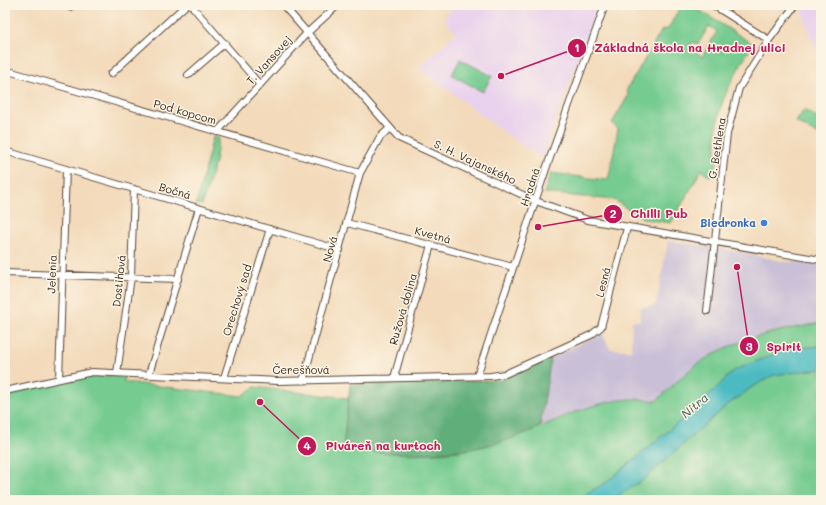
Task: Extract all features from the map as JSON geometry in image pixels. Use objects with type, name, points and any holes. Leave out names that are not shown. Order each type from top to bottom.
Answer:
[{"type":"street","points":[[111,74],[186,5]]},
{"type":"street","points":[[191,5],[260,85]]},
{"type":"street","name":"S. H. Vajanského","points":[[283,5],[389,129],[399,138],[536,201],[588,220],[627,228],[821,260]]},
{"type":"street","name":"T. Vansovej","points":[[217,132],[307,33],[338,5]]},
{"type":"street","name":"Hradná","points":[[477,376],[513,267],[605,5]]},
{"type":"street","points":[[713,5],[769,40]]},
{"type":"street","name":"G. Bethlena","points":[[707,311],[727,134],[739,88],[769,40],[795,5]]},
{"type":"street","points":[[188,75],[225,43]]},
{"type":"street","name":"Pod kopcom","points":[[5,70],[360,173]]},
{"type":"street","name":"Nová","points":[[303,381],[360,173],[380,137],[389,129]]},
{"type":"street","name":"Bočná","points":[[5,151],[340,250]]},
{"type":"street","name":"Jelenia","points":[[59,379],[66,169]]},
{"type":"street","name":"Dostihová","points":[[117,373],[131,277],[134,190]]},
{"type":"street","points":[[148,374],[199,208]]},
{"type":"street","name":"Kvetná","points":[[347,223],[513,267]]},
{"type":"street","name":"Lesná","points":[[591,335],[598,331],[603,324],[627,228]]},
{"type":"street","name":"Orechový sad","points":[[224,378],[270,229]]},
{"type":"street","name":"Ružová dolina","points":[[394,378],[431,245]]},
{"type":"street","points":[[5,273],[178,278]]},
{"type":"street","name":"Čerešňová","points":[[5,391],[92,372],[303,381],[505,374],[591,335]]},
{"type":"shaded area","points":[[454,5],[598,5],[542,158],[520,144],[419,68],[456,33],[444,19]]},
{"type":"shaded area","points":[[808,5],[821,5],[821,55],[816,50],[802,13]]},
{"type":"shaded area","points":[[668,241],[730,250],[786,262],[800,261],[821,265],[821,323],[765,334],[702,361],[656,401],[632,399],[540,427],[551,358],[602,333],[610,349],[631,350],[632,321],[640,321],[640,308],[656,305]]},
{"type":"green space","points":[[677,5],[691,5],[753,44],[731,82],[719,112],[716,129],[716,173],[709,176],[704,173],[702,169],[671,223],[644,219],[614,200],[544,193],[551,173],[606,180],[609,176],[618,129],[612,123],[628,96],[627,89],[662,30],[668,29],[680,7]],"holes":[[[709,26],[717,31],[702,57],[690,46],[693,42],[698,44]]]},
{"type":"green space","points":[[460,59],[492,76],[483,92],[452,75]]},
{"type":"green space","points":[[804,110],[821,120],[821,136],[796,122]]},
{"type":"green space","points":[[213,137],[219,138],[215,162],[202,205],[196,204]]},
{"type":"green space","points":[[821,323],[821,346],[787,349],[735,370],[694,409],[607,482],[575,500],[120,500],[99,497],[72,500],[5,500],[5,394],[49,384],[79,378],[124,376],[124,382],[242,396],[254,387],[348,398],[343,449],[403,454],[443,453],[503,441],[598,405],[632,399],[656,401],[696,365],[729,346],[775,332]]},
{"type":"green space","points":[[551,358],[540,427],[500,442],[461,450],[402,453],[343,449],[350,385],[500,380]]},
{"type":"green space","points":[[811,369],[821,369],[821,500],[611,500],[643,480],[725,407],[752,387],[773,375]]},
{"type":"water","points":[[821,346],[821,369],[774,375],[752,387],[725,407],[643,480],[611,500],[575,500],[607,482],[694,409],[735,370],[787,349]]},
{"type":"place","name":"Základná škola na Hradnej ulici","points":[[501,76]]},
{"type":"place","name":"Biedronka","points":[[764,223]]},
{"type":"place","name":"Chilli Pub","points":[[538,227]]},
{"type":"place","name":"Spirit","points":[[737,267]]},
{"type":"place","name":"Piváreň na kurtoch","points":[[260,402]]},
{"type":"water label","name":"Nitra","points":[[695,406]]}]
